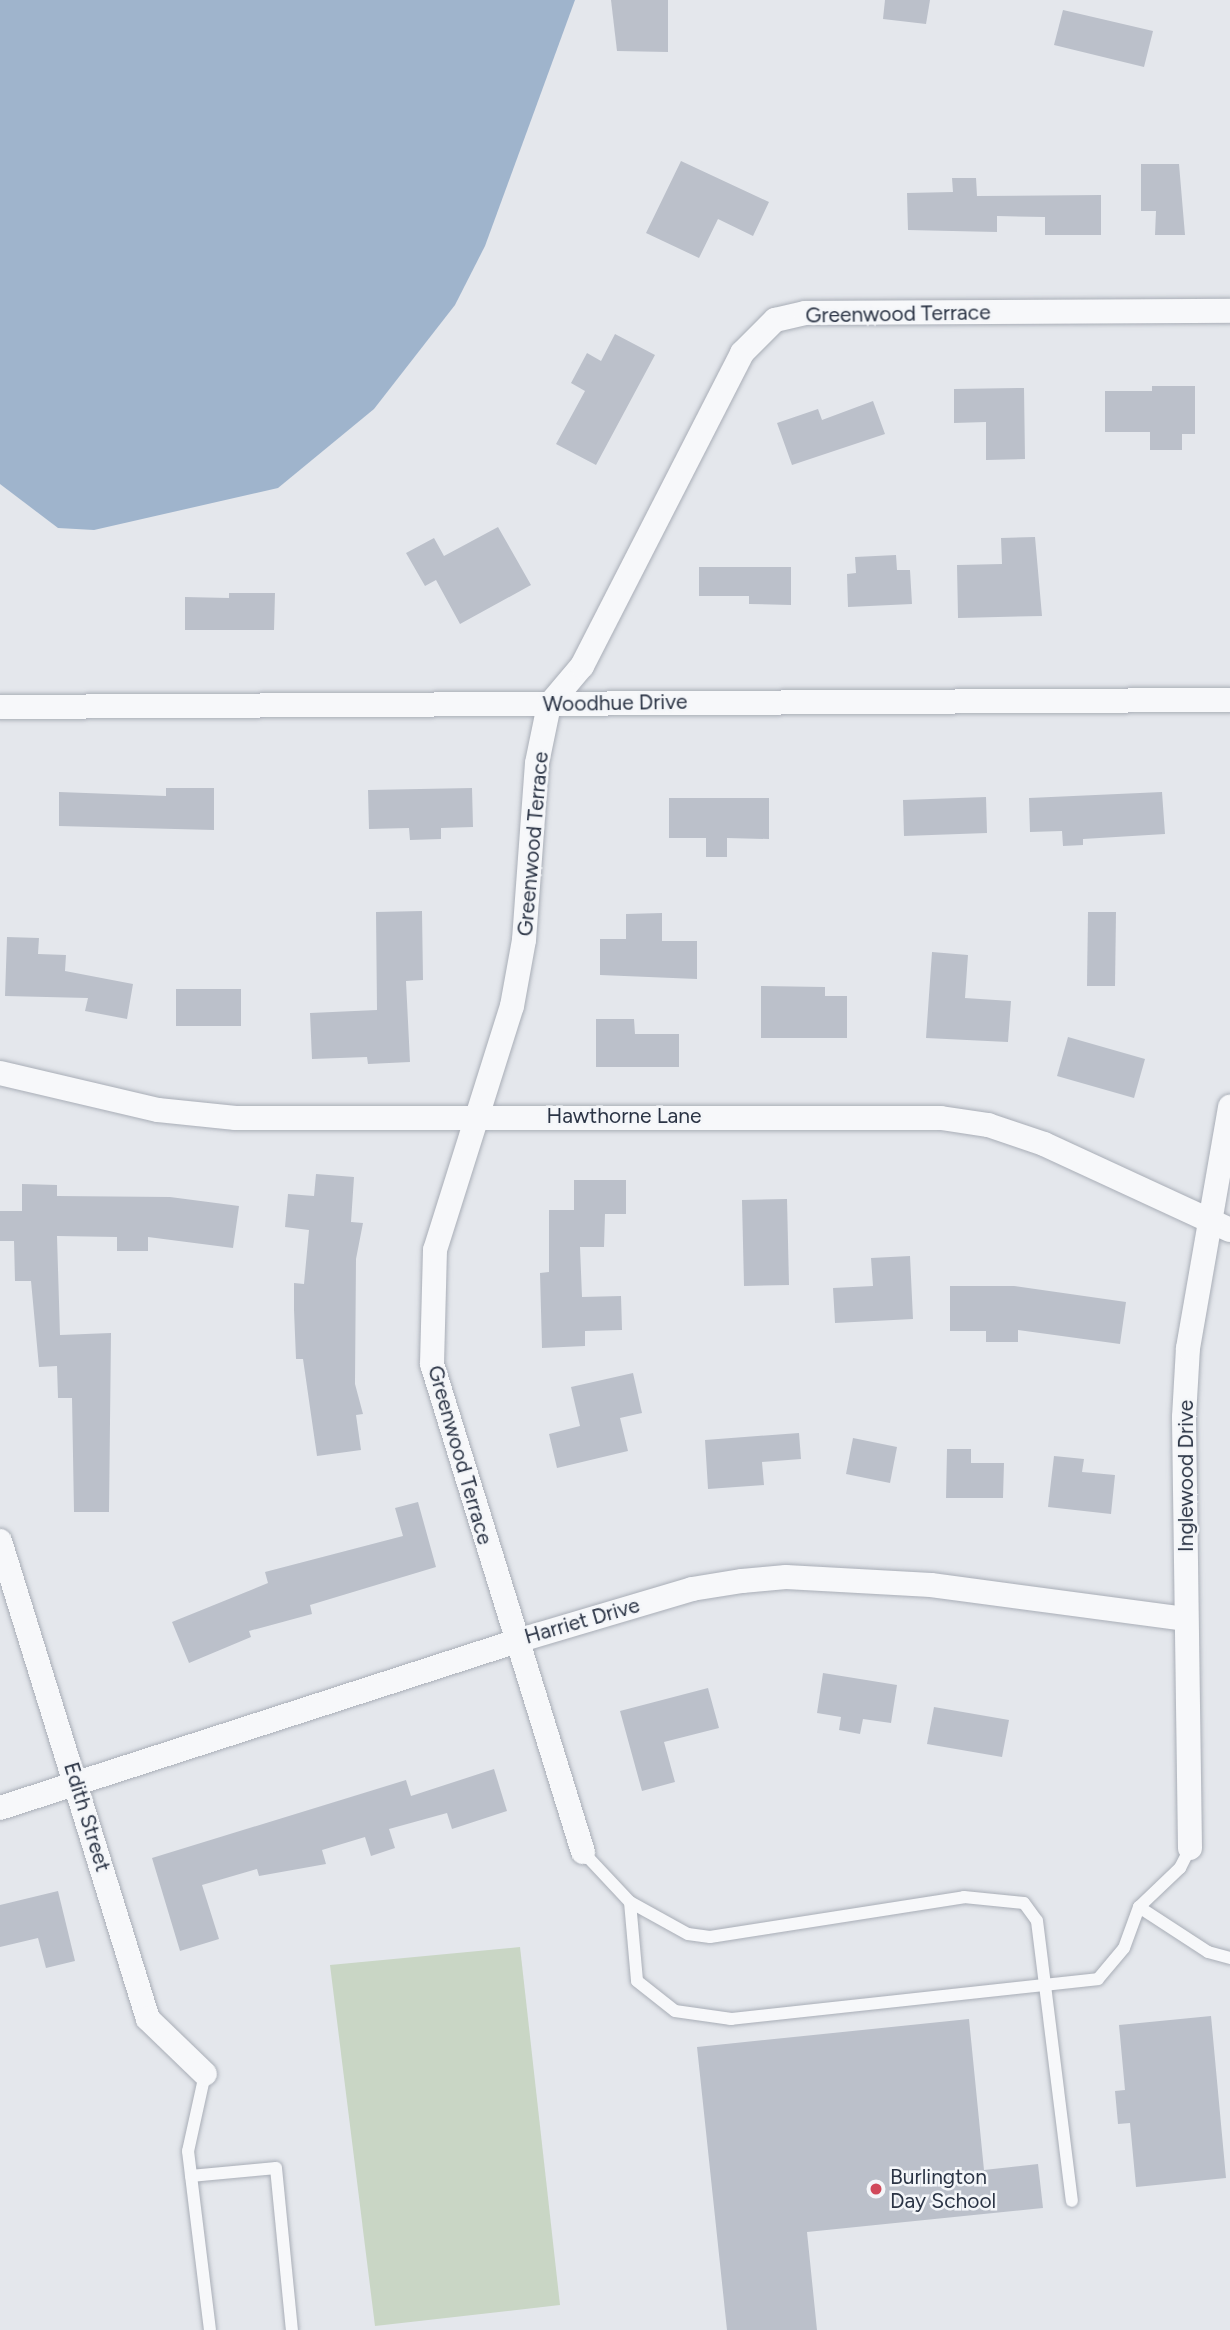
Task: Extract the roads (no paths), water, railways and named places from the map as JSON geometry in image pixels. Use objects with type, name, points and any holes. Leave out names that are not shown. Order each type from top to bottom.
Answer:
[{"type":"street","name":"Greenwood Terrace","points":[[583,1852],[432,1364],[435,1250],[445,1205],[479,1117],[512,1006],[524,940],[537,763],[550,705],[582,666],[742,353],[775,320],[805,313],[1230,311]]},
{"type":"street","name":"Woodhue Drive","points":[[0,707],[1230,699]]},
{"type":"street","name":"Hawthorne Lane","points":[[0,1073],[123,1103],[223,1117],[941,1118],[1044,1144],[1219,1225]]},
{"type":"street","name":"Inglewood Drive","points":[[1190,1848],[1185,1619],[1187,1362],[1219,1225],[1230,1107]]},
{"type":"street","name":"Edith Street","points":[[0,1541],[148,2019],[205,2074]]},
{"type":"street","name":"Harriet Drive","points":[[0,1808],[517,1640],[692,1589],[786,1577],[931,1585],[1185,1619]]},
{"type":"lane","points":[[630,1902],[637,1981],[675,2011],[731,2019],[1098,1979],[1124,1948],[1139,1908],[1180,1868],[1190,1848]]},
{"type":"lane","points":[[583,1852],[630,1902],[688,1934],[710,1937],[964,1897],[1024,1903],[1037,1921],[1072,2201]]},
{"type":"lane","points":[[1139,1908],[1208,1952],[1230,1958]]},
{"type":"lane","points":[[205,2074],[188,2151],[210,2330]]},
{"type":"lane","points":[[191,2176],[276,2168],[292,2330]]},
{"type":"water","points":[[0,0],[575,0],[485,246],[455,305],[374,409],[278,488],[94,530],[58,528],[0,484]]},
{"type":"place","name":"Burlington Day School","points":[[876,2189]]}]
